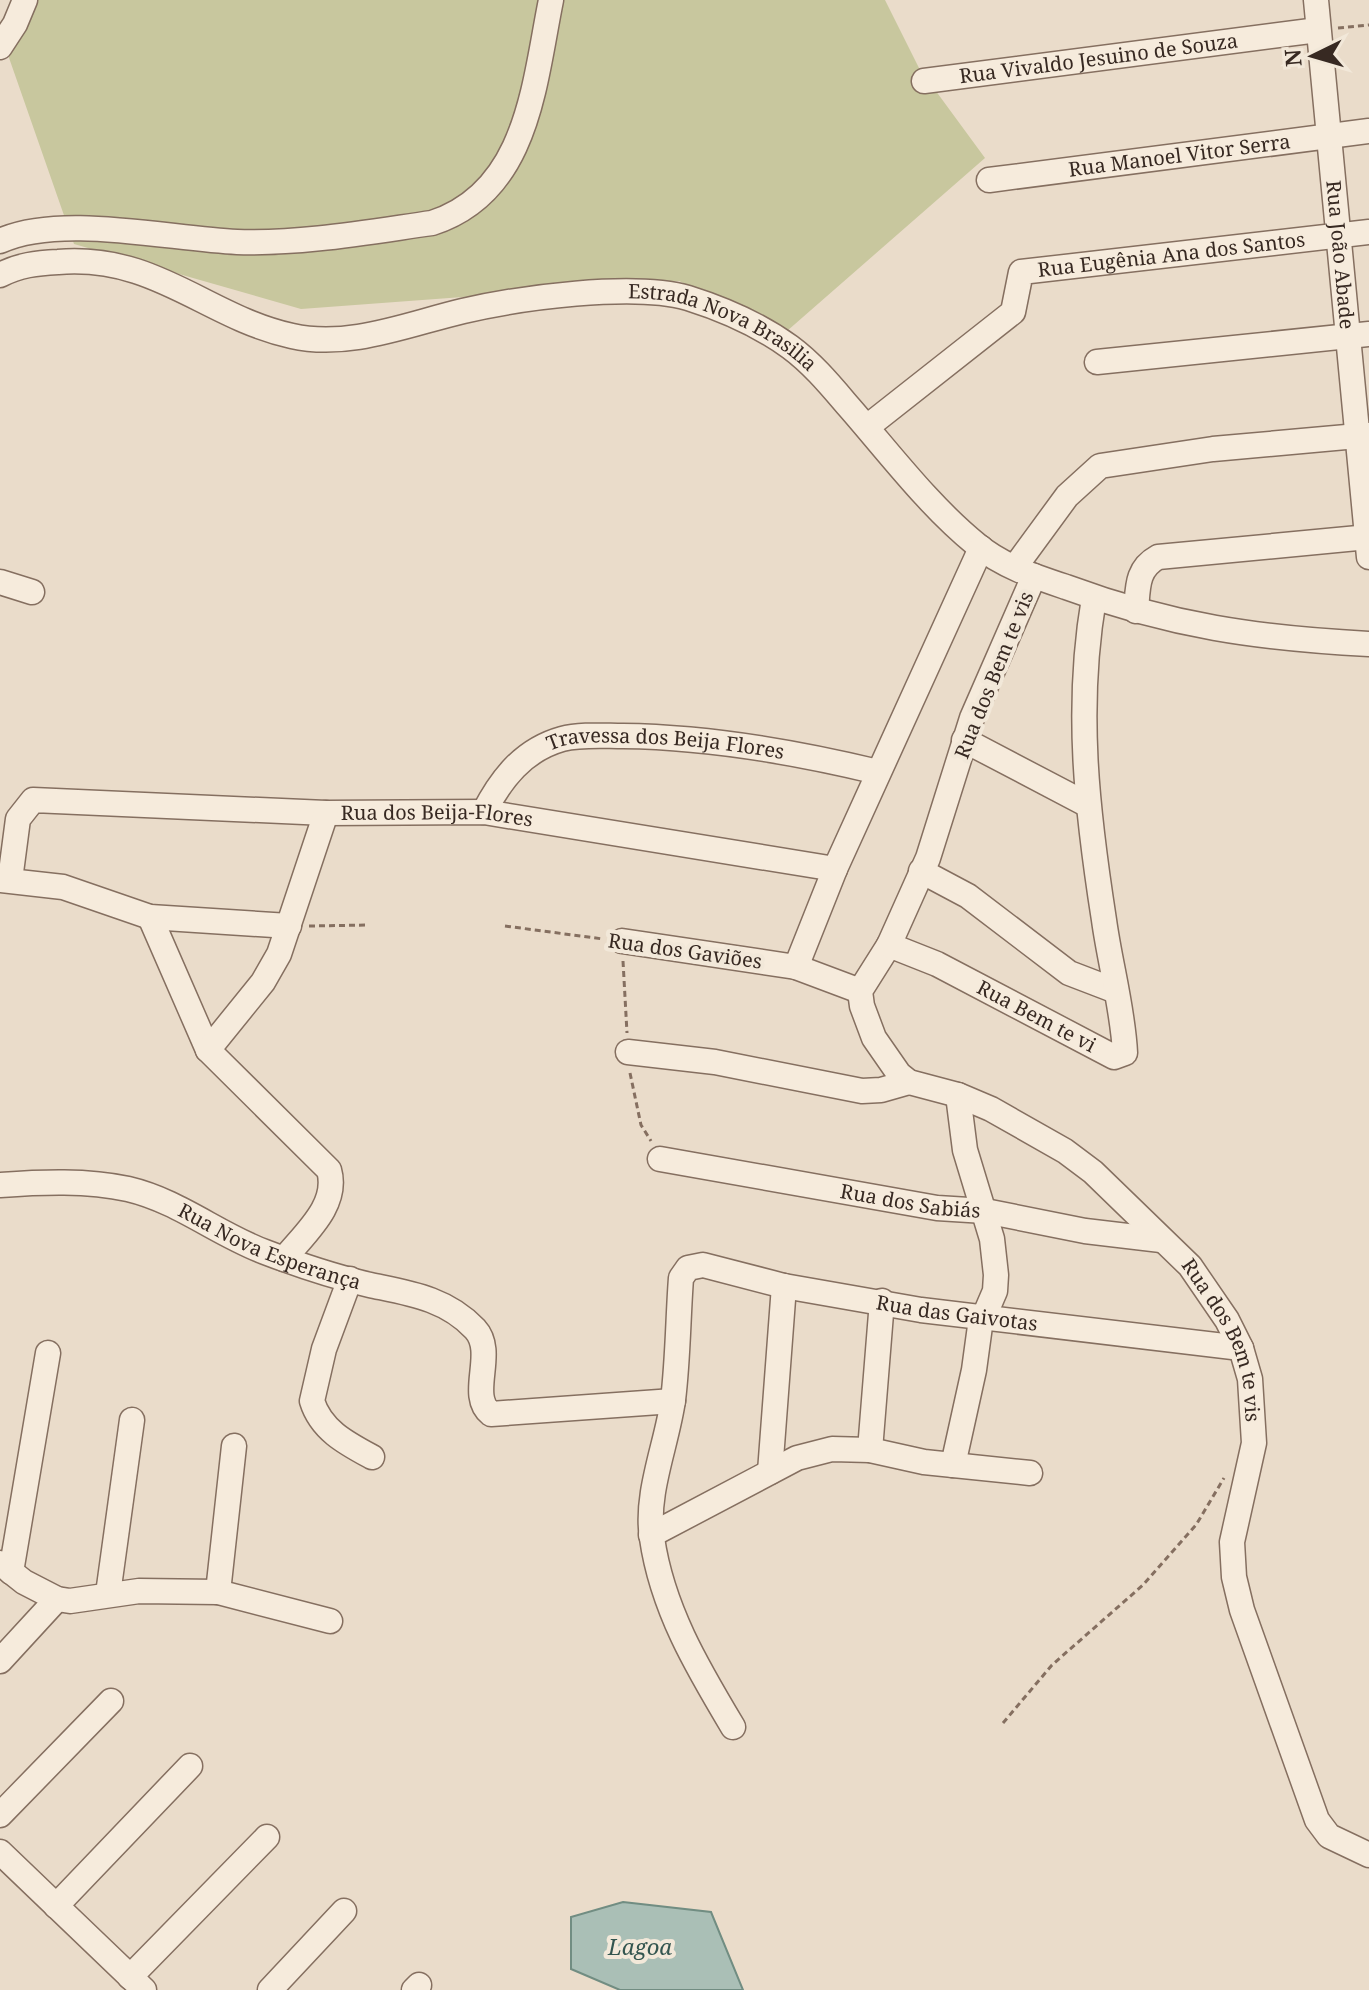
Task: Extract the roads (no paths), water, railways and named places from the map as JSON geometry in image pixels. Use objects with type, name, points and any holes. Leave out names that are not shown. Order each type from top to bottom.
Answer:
[{"type":"street","points":[[0,47],[15,24],[25,0]]},
{"type":"street","points":[[0,241],[17,233],[52,228],[239,242],[315,239],[432,223],[451,217],[483,194],[515,148],[527,118],[551,0]]},
{"type":"street","name":"Rua João Abade","points":[[1316,0],[1340,235],[1358,335],[1368,544]]},
{"type":"street","name":"Rua Vivaldo Jesuino de Souza","points":[[924,81],[1318,30]]},
{"type":"street","name":"Rua Manoel Vitor Serra","points":[[989,180],[1369,131]]},
{"type":"street","name":"Rua Eugênia Ana dos Santos","points":[[867,427],[1013,312],[1021,272],[1196,255],[1369,232]]},
{"type":"street","name":"Estrada Nova Brasilia","points":[[0,275],[16,266],[42,263],[77,260],[116,264],[158,276],[263,329],[298,338],[341,340],[513,302],[615,293],[685,297],[753,326],[790,348],[820,374],[952,523],[981,548],[1024,572],[1136,611],[1229,633],[1369,644]]},
{"type":"street","points":[[1097,362],[1358,335]]},
{"type":"street","name":"Rua dos Bem te vis","points":[[860,991],[889,945],[942,819],[964,740],[1024,572],[1067,496],[1100,466],[1213,449],[1364,435]]},
{"type":"street","points":[[1136,611],[1140,576],[1144,567],[1158,557],[1368,544]]},
{"type":"street","points":[[796,967],[835,869],[981,548]]},
{"type":"street","points":[[0,582],[32,592]]},
{"type":"street","name":"Rua Bem te vi","points":[[889,945],[937,964],[1120,1058],[1125,1048],[1088,805],[1082,686],[1094,598]]},
{"type":"street","name":"Travessa dos Beija Flores","points":[[484,812],[502,778],[518,763],[543,747],[578,737],[659,736],[792,752],[878,772]]},
{"type":"street","points":[[964,740],[1088,805]]},
{"type":"street","name":"Rua dos Beija-Flores","points":[[5,880],[18,819],[33,800],[326,813],[484,812],[835,869]]},
{"type":"street","points":[[208,1050],[263,982],[279,954],[326,813]]},
{"type":"street","points":[[921,871],[968,896],[1069,973],[1116,991]]},
{"type":"street","points":[[5,880],[72,889],[150,917],[289,926]]},
{"type":"street","points":[[150,917],[208,1050],[329,1170],[333,1183],[329,1200],[284,1259]]},
{"type":"street","name":"Rua dos Gaviões","points":[[622,941],[796,967],[860,991]]},
{"type":"street","points":[[628,1052],[715,1062],[862,1091],[881,1090],[909,1082],[886,1059],[874,1038],[860,991]]},
{"type":"street","name":"Rua dos Bem te vis","points":[[909,1082],[958,1095],[1005,1116],[1065,1151],[1093,1172],[1208,1289],[1241,1348],[1250,1379],[1254,1443],[1232,1542],[1234,1577],[1317,1820],[1329,1836],[1369,1855]]},
{"type":"street","points":[[953,1465],[983,1316],[995,1291],[996,1275],[985,1211],[965,1150],[958,1095]]},
{"type":"street","name":"Rua dos Sabiás","points":[[660,1159],[937,1208],[985,1211],[1085,1231],[1161,1240]]},
{"type":"street","name":"Rua Nova Esperança","points":[[0,1185],[42,1182],[124,1188],[163,1199],[240,1242],[284,1259],[425,1297],[465,1320],[481,1338],[483,1406],[491,1414],[673,1401]]},
{"type":"street","name":"Rua das Gaivotas","points":[[673,1401],[681,1278],[688,1268],[703,1265],[784,1286],[921,1310],[1241,1348]]},
{"type":"street","points":[[350,1279],[324,1349],[312,1401],[316,1412],[334,1433],[372,1457]]},
{"type":"street","points":[[770,1472],[784,1286]]},
{"type":"street","points":[[870,1450],[882,1301]]},
{"type":"street","points":[[48,1353],[6,1568],[57,1599],[70,1601],[108,1594],[218,1592],[330,1621]]},
{"type":"street","points":[[673,1401],[654,1495],[651,1535],[669,1606],[685,1645],[733,1727]]},
{"type":"street","points":[[108,1594],[132,1420]]},
{"type":"street","points":[[218,1592],[234,1446]]},
{"type":"street","points":[[651,1535],[770,1472],[817,1452],[870,1450],[953,1465],[1030,1473]]},
{"type":"street","points":[[0,1661],[57,1599]]},
{"type":"street","points":[[0,1815],[111,1701]]},
{"type":"street","points":[[56,1906],[190,1766]]},
{"type":"street","points":[[0,1852],[140,1987],[267,1837]]},
{"type":"street","points":[[270,1990],[344,1911]]},
{"type":"water","name":"Lagoa","points":[[623,1902],[711,1912],[743,1990],[620,1990],[571,1969],[571,1917]]}]
